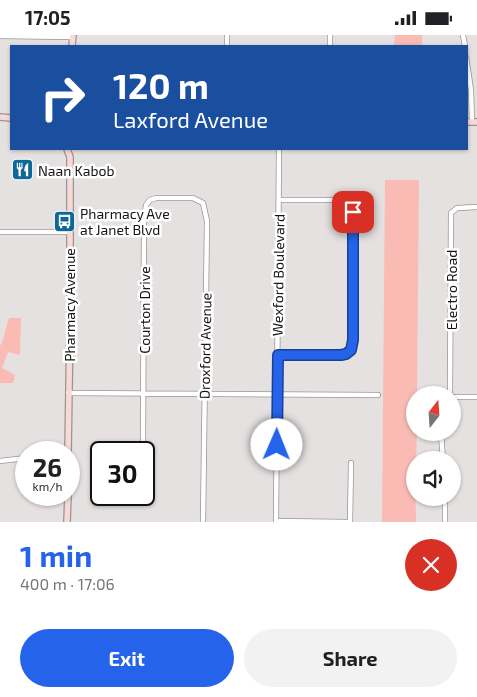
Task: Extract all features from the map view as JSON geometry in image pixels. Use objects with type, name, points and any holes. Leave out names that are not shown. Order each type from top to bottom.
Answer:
[{"type":"street","points":[[0,36],[73,36]]},
{"type":"street","points":[[468,70],[472,122]]},
{"type":"street","name":"Pharmacy Avenue","points":[[67,150],[70,157]]},
{"type":"street","name":"Pharmacy Avenue","points":[[68,441],[70,157],[73,150]]},
{"type":"street","name":"Wexford Boulevard","points":[[276,522],[279,150]]},
{"type":"street","name":"Courton Drive","points":[[143,441],[144,219],[146,205],[150,200],[172,198]]},
{"type":"street","name":"Droxford Avenue","points":[[172,198],[193,198],[203,203],[207,221],[204,522]]},
{"type":"street","points":[[278,355],[346,354],[351,350],[353,330],[353,212],[350,203],[341,200],[279,200]]},
{"type":"street","name":"Electro Road","points":[[451,386],[451,213],[457,208],[477,207]]},
{"type":"street","points":[[0,232],[69,232]]},
{"type":"street","points":[[68,393],[378,395]]},
{"type":"street","points":[[461,396],[477,397]]},
{"type":"street","points":[[0,461],[15,459]]},
{"type":"street","points":[[276,522],[348,522],[351,463]]},
{"type":"street","points":[[67,522],[68,506]]},
{"type":"street","points":[[444,522],[445,506]]},
{"type":"shaded area","points":[[395,35],[422,35],[422,45],[394,45]]},
{"type":"shaded area","points":[[385,180],[419,180],[417,386],[406,386],[406,441],[417,441],[416,451],[406,451],[406,506],[416,506],[416,522],[382,522]]},
{"type":"shaded area","points":[[9,318],[21,318],[20,355],[8,352],[2,368],[15,375],[13,383],[0,383],[0,346]]},
{"type":"place","name":"Naan Kabob","points":[[22,170]]},
{"type":"place","name":"Pharmacy Ave at Janet Blvd","points":[[64,221]]},
{"type":"route","points":[[277,445],[278,355],[341,355],[351,350],[353,340],[353,212]]}]
